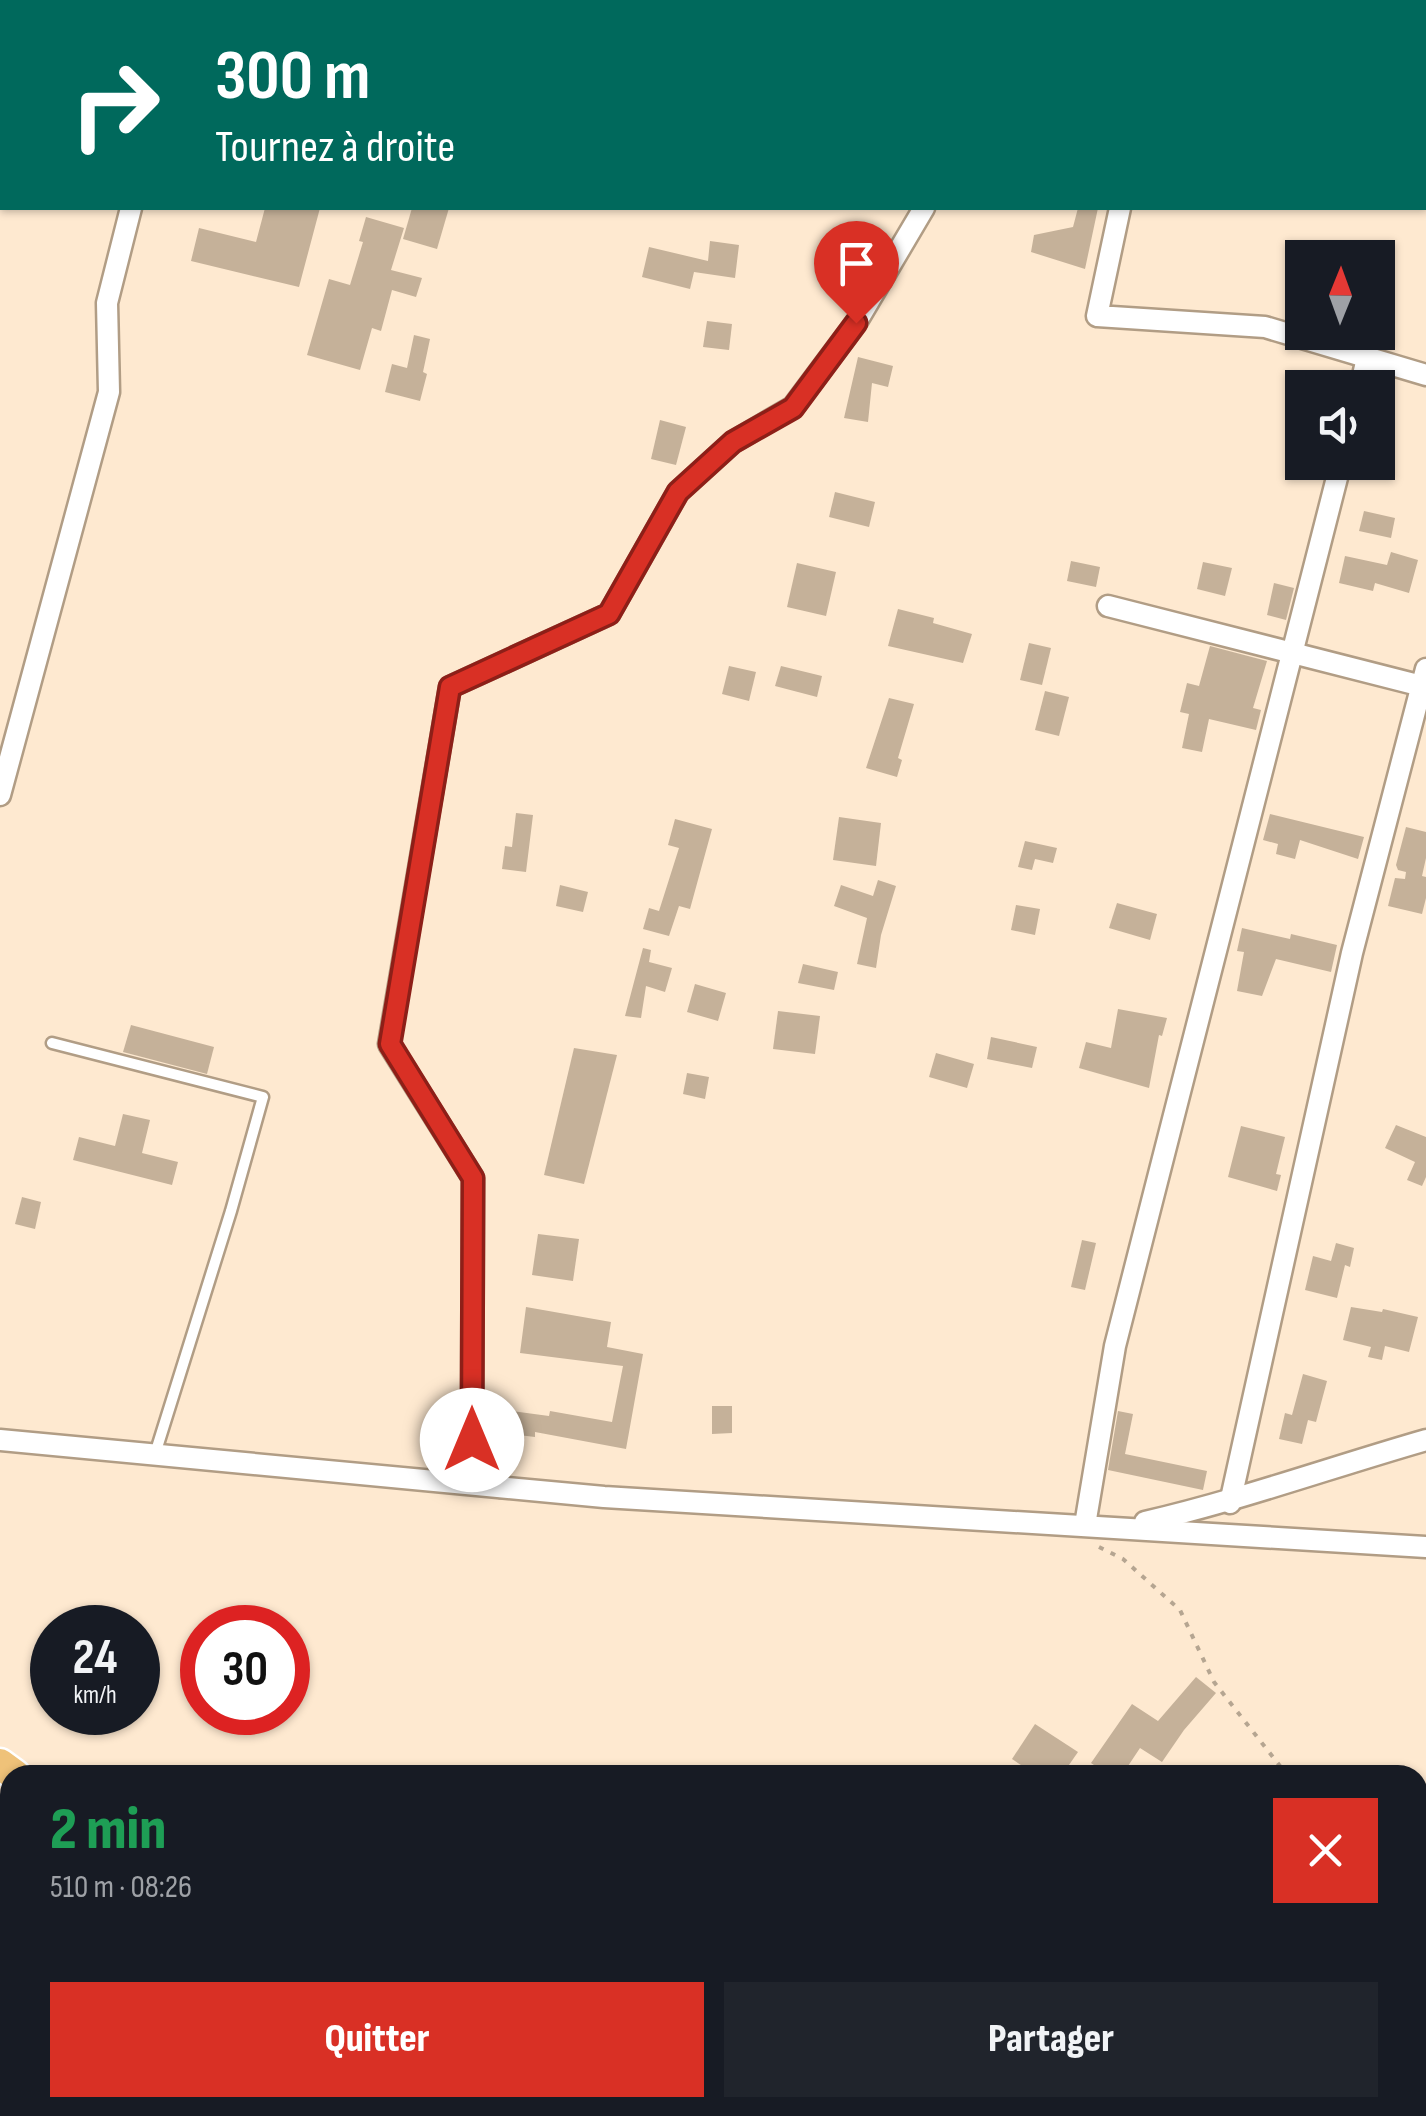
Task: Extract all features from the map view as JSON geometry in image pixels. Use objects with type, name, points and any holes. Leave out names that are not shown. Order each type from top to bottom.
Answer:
[{"type":"street","points":[[0,795],[109,392],[107,303],[130,210]]},
{"type":"street","points":[[501,1487],[472,1440],[473,1178],[390,1044],[450,687],[609,614],[678,492],[733,442],[793,408],[856,323],[923,210]]},
{"type":"street","points":[[1120,210],[1097,316],[1265,328],[1426,376]]},
{"type":"street","points":[[1365,370],[1368,358]]},
{"type":"street","points":[[1088,1534],[1115,1346],[1336,480]]},
{"type":"street","points":[[1108,606],[1425,680],[1352,953],[1230,1502]]},
{"type":"street","points":[[0,1440],[604,1496],[1088,1534],[1230,1502],[1426,1440]]},
{"type":"street","points":[[1124,1527],[1426,1547]]},
{"type":"lane","points":[[52,1043],[263,1097],[154,1455]]},
{"type":"path","points":[[1088,1534],[1124,1559],[1180,1610],[1214,1682],[1279,1765]]},
{"type":"building","points":[[264,210],[319,210],[299,287],[191,261],[199,228],[256,242]]},
{"type":"building","points":[[411,210],[448,210],[437,249],[403,239]]},
{"type":"building","points":[[1077,210],[1098,210],[1085,269],[1031,252],[1034,235],[1073,227]]},
{"type":"building","points":[[366,217],[404,228],[391,270],[422,278],[416,297],[392,290],[381,331],[372,328],[360,370],[307,355],[329,279],[350,285]]},
{"type":"building","points":[[710,241],[739,245],[735,278],[694,272],[690,289],[642,277],[649,247],[708,261]]},
{"type":"building","points":[[707,321],[732,324],[729,350],[703,347]]},
{"type":"building","points":[[414,335],[430,339],[420,401],[385,392],[392,364],[407,368]]},
{"type":"building","points":[[858,357],[893,366],[888,387],[872,383],[868,422],[844,418]]},
{"type":"building","points":[[660,420],[686,427],[676,465],[651,459]]},
{"type":"building","points":[[835,492],[875,502],[869,527],[829,517]]},
{"type":"building","points":[[1364,511],[1395,518],[1391,538],[1359,531]]},
{"type":"building","points":[[1391,552],[1418,560],[1409,593],[1375,583],[1373,591],[1339,583],[1345,556],[1387,565]]},
{"type":"building","points":[[1071,561],[1100,567],[1096,587],[1067,581]]},
{"type":"building","points":[[1203,562],[1232,568],[1225,596],[1197,589]]},
{"type":"building","points":[[797,563],[836,572],[826,616],[787,607]]},
{"type":"building","points":[[1274,583],[1294,588],[1286,620],[1267,615]]},
{"type":"building","points":[[898,609],[972,634],[963,663],[888,646]]},
{"type":"building","points":[[1029,643],[1051,648],[1042,685],[1020,680]]},
{"type":"building","points":[[1210,646],[1267,661],[1253,708],[1261,710],[1256,730],[1209,719],[1202,752],[1182,748],[1189,714],[1180,712],[1187,683],[1199,686]]},
{"type":"building","points":[[729,666],[756,672],[749,701],[722,694]]},
{"type":"building","points":[[781,666],[822,676],[817,697],[775,686]]},
{"type":"building","points":[[1045,691],[1069,697],[1059,736],[1035,730]]},
{"type":"building","points":[[889,698],[914,704],[898,758],[902,760],[897,777],[866,768]]},
{"type":"building","points":[[516,813],[533,815],[526,872],[502,869],[505,846],[512,847]]},
{"type":"building","points":[[1270,814],[1364,837],[1358,859],[1300,840],[1295,859],[1276,854],[1278,844],[1263,840]]},
{"type":"building","points":[[839,817],[881,823],[876,866],[833,860]]},
{"type":"building","points":[[675,819],[712,829],[690,909],[679,906],[669,936],[643,929],[649,908],[659,911],[679,848],[668,845]]},
{"type":"building","points":[[1406,827],[1426,832],[1422,876],[1426,877],[1426,898],[1422,914],[1388,906],[1395,878],[1405,879],[1406,872],[1396,865]]},
{"type":"building","points":[[1025,841],[1057,848],[1053,863],[1035,859],[1032,870],[1018,867]]},
{"type":"building","points":[[878,880],[896,886],[876,968],[857,964],[867,918],[834,906],[841,885],[873,896]]},
{"type":"building","points":[[560,885],[588,892],[583,912],[556,906]]},
{"type":"building","points":[[1117,903],[1157,914],[1150,940],[1109,928]]},
{"type":"building","points":[[1016,905],[1040,909],[1035,935],[1011,930]]},
{"type":"building","points":[[1242,928],[1337,945],[1331,972],[1276,959],[1262,996],[1237,991],[1244,952],[1237,951]]},
{"type":"building","points":[[643,948],[651,950],[649,962],[672,968],[665,992],[646,986],[641,1018],[625,1016]]},
{"type":"building","points":[[803,964],[838,972],[834,990],[798,983]]},
{"type":"building","points":[[695,984],[726,993],[718,1021],[687,1012]]},
{"type":"building","points":[[1118,1009],[1167,1018],[1162,1036],[1159,1035],[1149,1088],[1079,1068],[1086,1042],[1111,1048]]},
{"type":"building","points":[[778,1011],[820,1016],[815,1054],[773,1049]]},
{"type":"building","points":[[131,1025],[214,1047],[207,1074],[123,1052]]},
{"type":"building","points":[[991,1037],[1037,1047],[1032,1068],[987,1059]]},
{"type":"building","points":[[574,1048],[617,1055],[584,1184],[544,1175]]},
{"type":"building","points":[[936,1053],[974,1064],[967,1088],[929,1077]]},
{"type":"building","points":[[687,1073],[709,1077],[705,1099],[683,1094]]},
{"type":"building","points":[[123,1114],[150,1120],[142,1153],[178,1162],[172,1185],[73,1160],[79,1137],[115,1146]]},
{"type":"building","points":[[1396,1125],[1426,1137],[1426,1177],[1422,1186],[1407,1180],[1415,1162],[1385,1148]]},
{"type":"building","points":[[1241,1126],[1285,1137],[1276,1174],[1281,1175],[1277,1191],[1228,1177]]},
{"type":"building","points":[[22,1197],[41,1202],[35,1229],[15,1224]]},
{"type":"building","points":[[538,1234],[579,1239],[573,1281],[532,1275]]},
{"type":"building","points":[[1082,1240],[1096,1243],[1085,1290],[1071,1287]]},
{"type":"building","points":[[1336,1243],[1354,1248],[1350,1267],[1345,1265],[1337,1298],[1305,1290],[1313,1256],[1331,1261]]},
{"type":"building","points":[[526,1307],[611,1322],[607,1347],[643,1354],[626,1449],[535,1432],[535,1437],[493,1432],[496,1409],[549,1416],[550,1411],[612,1422],[623,1366],[520,1353]]},
{"type":"building","points":[[1351,1307],[1418,1317],[1409,1352],[1385,1346],[1382,1360],[1368,1357],[1371,1347],[1343,1340]]},
{"type":"building","points":[[1303,1374],[1327,1381],[1316,1422],[1308,1420],[1302,1444],[1279,1439],[1285,1413],[1292,1415]]},
{"type":"building","points":[[712,1406],[732,1406],[732,1433],[712,1434]]},
{"type":"building","points":[[1118,1411],[1133,1414],[1125,1454],[1207,1471],[1203,1490],[1108,1470]]},
{"type":"building","points":[[1196,1677],[1216,1693],[1162,1762],[1140,1748],[1129,1765],[1091,1763],[1132,1704],[1158,1721]]},
{"type":"building","points":[[1035,1724],[1078,1752],[1069,1765],[1021,1765],[1012,1759]]},
{"type":"route","points":[[472,1440],[473,1178],[390,1044],[450,687],[609,614],[678,492],[733,442],[793,408],[856,323]]}]
